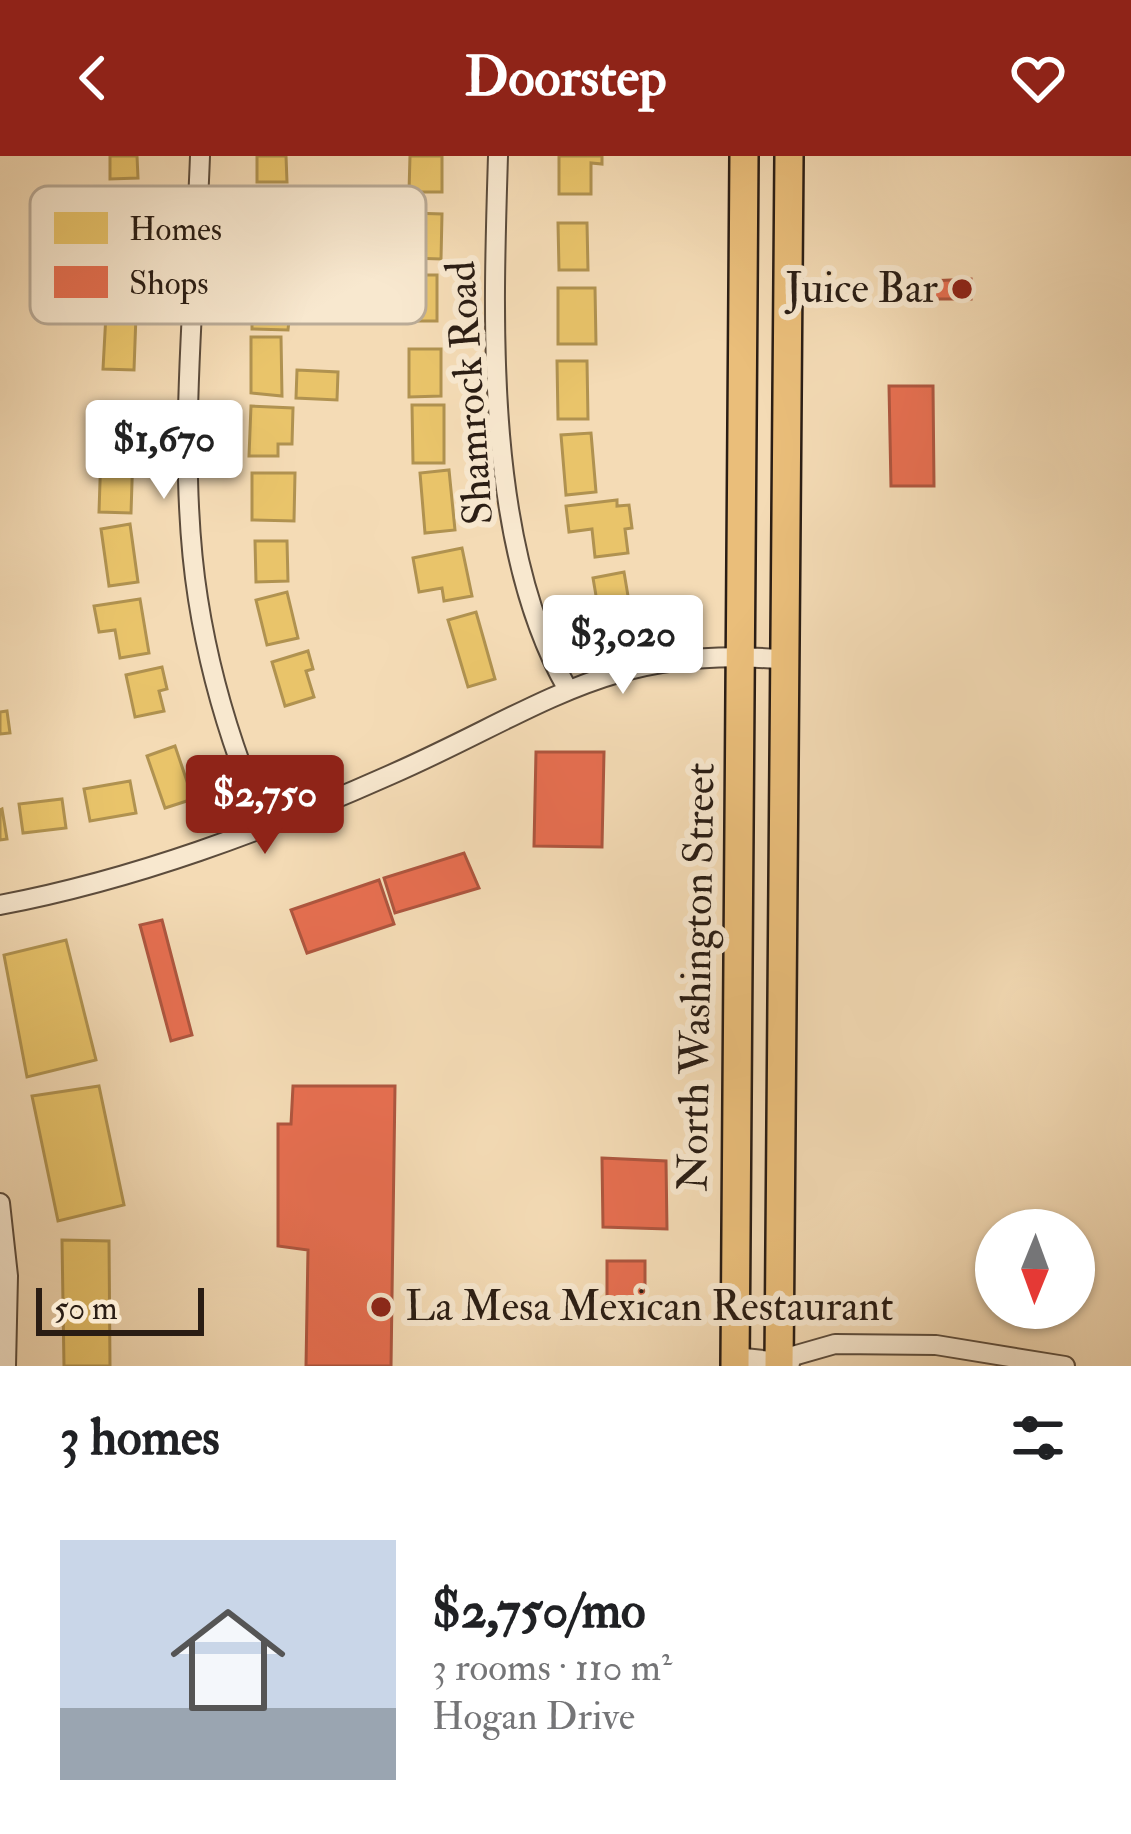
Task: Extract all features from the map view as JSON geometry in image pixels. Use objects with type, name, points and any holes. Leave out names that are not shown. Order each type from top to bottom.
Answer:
[{"type":"main road","name":"North Washington Street","points":[[735,1361],[744,156]]},
{"type":"main road","name":"North Washington Street","points":[[786,1364],[789,156]]},
{"type":"street","points":[[199,186],[200,156]]},
{"type":"street","name":"Shamrock Road","points":[[498,156],[495,259],[505,469],[515,542],[539,628],[567,688]]},
{"type":"street","points":[[194,324],[191,509],[198,599],[245,782],[266,829]]},
{"type":"street","points":[[0,905],[173,862],[266,829],[395,773],[567,688],[640,665],[683,657],[743,655],[787,660]]},
{"type":"street","points":[[0,1203],[8,1276],[6,1366]]},
{"type":"street","points":[[735,1361],[786,1364],[835,1344],[937,1345],[1065,1366]]},
{"type":"building: Homes","points":[[110,156],[137,156],[138,178],[110,179]]},
{"type":"building: Homes","points":[[257,156],[286,156],[287,182],[257,182]]},
{"type":"building: Homes","points":[[410,156],[442,156],[442,192],[409,186]]},
{"type":"building: Homes","points":[[559,156],[602,156],[602,164],[591,163],[591,194],[559,194]]},
{"type":"building: Homes","points":[[426,213],[442,214],[441,259],[426,259]]},
{"type":"building: Homes","points":[[558,223],[587,223],[588,270],[559,270]]},
{"type":"building: Homes","points":[[426,275],[437,275],[437,321],[426,321]]},
{"type":"building: Homes","points":[[558,288],[595,288],[596,344],[558,344]]},
{"type":"building: Homes","points":[[105,324],[136,324],[134,370],[103,369]]},
{"type":"building: Homes","points":[[252,324],[289,324],[288,330],[252,329]]},
{"type":"building: Homes","points":[[251,337],[281,337],[282,396],[251,393]]},
{"type":"building: Homes","points":[[409,349],[441,349],[441,396],[409,397]]},
{"type":"building: Homes","points":[[557,361],[587,361],[588,419],[558,419]]},
{"type":"building: Homes","points":[[297,370],[338,372],[337,400],[296,398]]},
{"type":"building: Homes","points":[[412,405],[444,405],[444,463],[413,463]]},
{"type":"building: Homes","points":[[251,406],[293,408],[292,444],[278,444],[278,456],[249,456]]},
{"type":"building: Homes","points":[[591,433],[596,492],[566,495],[561,435]]},
{"type":"building: Homes","points":[[101,452],[133,452],[131,513],[99,512]]},
{"type":"building: Homes","points":[[449,470],[455,530],[425,533],[420,473]]},
{"type":"building: Homes","points":[[252,473],[295,473],[294,521],[252,520]]},
{"type":"building: Homes","points":[[617,500],[617,506],[629,505],[628,553],[595,557],[592,529],[569,532],[566,506]]},
{"type":"building: Homes","points":[[130,524],[138,582],[109,586],[101,529]]},
{"type":"building: Homes","points":[[255,541],[287,541],[288,581],[256,582]]},
{"type":"building: Homes","points":[[462,548],[472,596],[444,601],[442,588],[419,592],[413,558]]},
{"type":"building: Homes","points":[[624,572],[632,620],[601,625],[593,578]]},
{"type":"building: Homes","points":[[287,592],[298,638],[267,645],[256,600]]},
{"type":"building: Homes","points":[[140,599],[149,653],[120,658],[115,630],[99,632],[94,606]]},
{"type":"building: Homes","points":[[476,612],[495,679],[468,687],[448,620]]},
{"type":"building: Homes","points":[[308,651],[313,669],[306,671],[314,697],[285,706],[272,662]]},
{"type":"building: Homes","points":[[162,667],[167,689],[159,691],[164,711],[135,717],[126,675]]},
{"type":"building: Homes","points":[[7,711],[10,733],[0,734],[0,712]]},
{"type":"building: Homes","points":[[175,746],[193,799],[165,808],[147,756]]},
{"type":"building: Homes","points":[[130,781],[136,813],[90,821],[84,789]]},
{"type":"building: Homes","points":[[62,799],[66,828],[23,833],[19,804]]},
{"type":"building: Homes","points":[[0,810],[7,839],[0,840]]},
{"type":"building: Homes","points":[[66,940],[96,1060],[27,1077],[4,955]]},
{"type":"building: Homes","points":[[99,1086],[124,1205],[58,1221],[32,1096]]},
{"type":"building: Homes","points":[[62,1240],[109,1241],[110,1366],[64,1366]]},
{"type":"building: Shops","points":[[971,279],[971,299],[930,299],[930,281]]},
{"type":"building: Shops","points":[[889,386],[933,386],[934,486],[891,486]]},
{"type":"building: Shops","points":[[536,752],[604,752],[602,847],[534,846]]},
{"type":"building: Shops","points":[[464,853],[479,888],[395,913],[384,878]]},
{"type":"building: Shops","points":[[379,880],[394,924],[307,953],[291,910]]},
{"type":"building: Shops","points":[[162,920],[192,1035],[171,1041],[140,925]]},
{"type":"building: Shops","points":[[293,1086],[395,1086],[391,1366],[306,1366],[308,1250],[278,1246],[278,1124],[291,1124]]},
{"type":"building: Shops","points":[[602,1158],[666,1161],[667,1229],[603,1227]]},
{"type":"building: Shops","points":[[607,1261],[645,1261],[645,1309],[607,1310]]},
{"type":"place","name":"Juice Bar","points":[[962,289]]},
{"type":"place","name":"La Mesa Mexican Restaurant","points":[[381,1307]]}]
